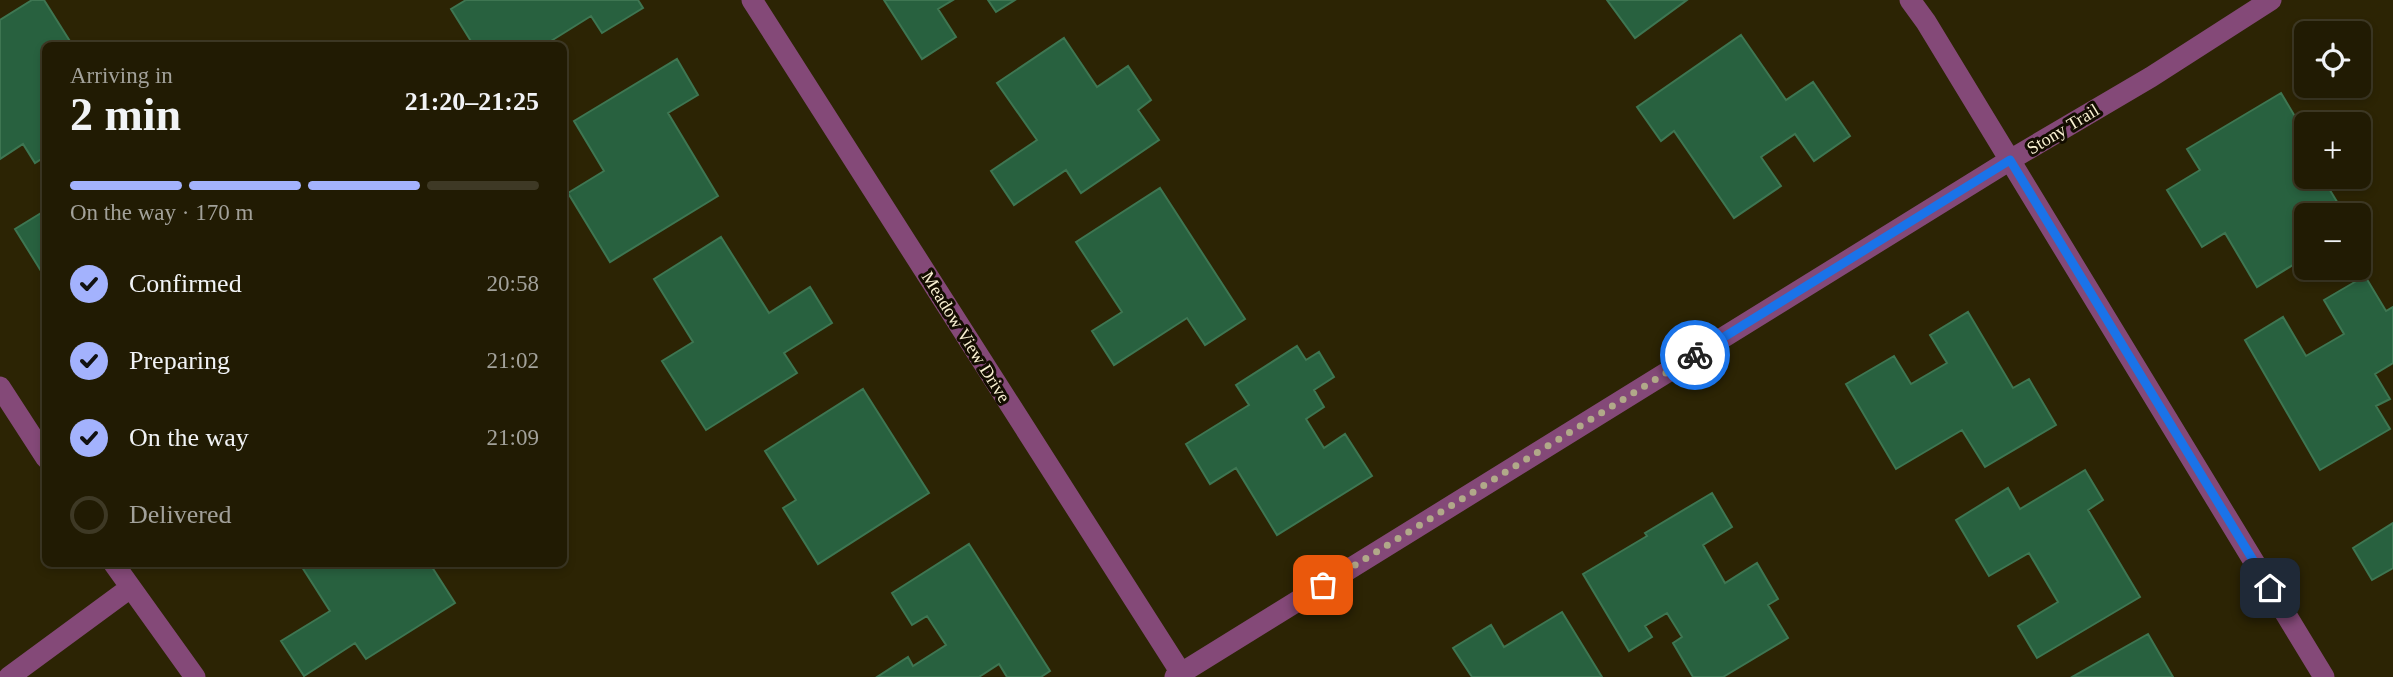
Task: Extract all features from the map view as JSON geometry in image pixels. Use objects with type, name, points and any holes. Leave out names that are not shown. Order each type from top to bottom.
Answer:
[{"type":"street","name":"Meadow View Drive","points":[[752,0],[1178,675]]},
{"type":"street","points":[[1910,0],[1926,22],[2324,677]]},
{"type":"street","name":"Stony Trail","points":[[1178,675],[2010,160],[2151,77],[2271,0]]},
{"type":"street","points":[[0,387],[42,452]]},
{"type":"street","points":[[116,567],[195,677]]},
{"type":"street","points":[[9,677],[130,588]]},
{"type":"building","points":[[32,0],[44,0],[70,42],[42,42],[42,159],[35,163],[23,144],[0,159],[0,20]]},
{"type":"building","points":[[466,0],[638,0],[643,8],[602,33],[591,16],[552,42],[472,42],[451,9]]},
{"type":"building","points":[[884,0],[953,0],[938,9],[956,37],[922,59]]},
{"type":"building","points":[[988,0],[1015,0],[996,12]]},
{"type":"building","points":[[1607,0],[1687,0],[1635,38]]},
{"type":"building","points":[[1741,35],[1786,100],[1813,82],[1850,136],[1814,161],[1795,134],[1761,157],[1781,186],[1734,218],[1674,131],[1661,141],[1637,107]]},
{"type":"building","points":[[1064,38],[1097,87],[1128,66],[1151,100],[1138,110],[1159,140],[1081,193],[1066,170],[1014,205],[991,171],[1037,140],[997,83]]},
{"type":"building","points":[[677,59],[698,95],[668,113],[718,196],[610,262],[568,193],[604,171],[574,121]]},
{"type":"building","points":[[2281,93],[2294,115],[2294,189],[2329,189],[2338,203],[2294,203],[2294,264],[2257,287],[2225,233],[2202,247],[2167,190],[2200,170],[2187,149]]},
{"type":"building","points":[[1160,188],[1245,319],[1205,345],[1187,318],[1114,365],[1092,331],[1122,312],[1076,242]]},
{"type":"building","points":[[42,212],[42,273],[15,229]]},
{"type":"building","points":[[721,237],[769,313],[810,287],[832,323],[784,353],[797,373],[706,430],[662,361],[693,342],[654,279]]},
{"type":"building","points":[[2358,280],[2367,280],[2386,311],[2393,307],[2393,363],[2375,374],[2390,399],[2376,406],[2390,429],[2320,470],[2245,340],[2283,317],[2306,356],[2344,334],[2324,300]]},
{"type":"building","points":[[1968,312],[2013,388],[2029,379],[2056,425],[1985,467],[1962,430],[1896,469],[1846,384],[1894,356],[1911,384],[1947,363],[1930,335]]},
{"type":"building","points":[[1297,346],[1306,360],[1319,352],[1334,377],[1314,390],[1324,407],[1306,419],[1324,448],[1345,434],[1372,476],[1277,535],[1236,468],[1210,484],[1186,444],[1249,405],[1236,385]]},
{"type":"building","points":[[863,389],[929,493],[818,564],[783,508],[796,500],[765,451]]},
{"type":"building","points":[[2085,470],[2103,500],[2088,510],[2140,597],[2037,658],[2018,626],[2058,602],[2029,553],[1989,576],[1956,520],[2008,488],[2020,509]]},
{"type":"building","points":[[1712,493],[1732,527],[1703,545],[1725,583],[1757,563],[1778,599],[1768,605],[1788,638],[1723,677],[1693,677],[1673,643],[1682,637],[1667,613],[1645,626],[1652,637],[1629,651],[1583,574]]},
{"type":"building","points":[[2393,523],[2393,568],[2372,580],[2353,548]]},
{"type":"building","points":[[969,544],[1050,671],[1041,677],[1007,677],[999,664],[979,677],[877,677],[908,657],[913,666],[946,645],[927,616],[912,625],[892,593]]},
{"type":"building","points":[[302,567],[432,567],[455,603],[366,659],[355,643],[304,676],[281,641],[330,611]]},
{"type":"building","points":[[1562,612],[1602,677],[1472,677],[1453,648],[1491,625],[1504,647]]},
{"type":"building","points":[[2148,634],[2173,677],[2072,677]]},
{"type":"way so far","points":[[1323,585],[1695,355]]},
{"type":"route","points":[[1695,355],[2010,160],[2270,588]]}]
